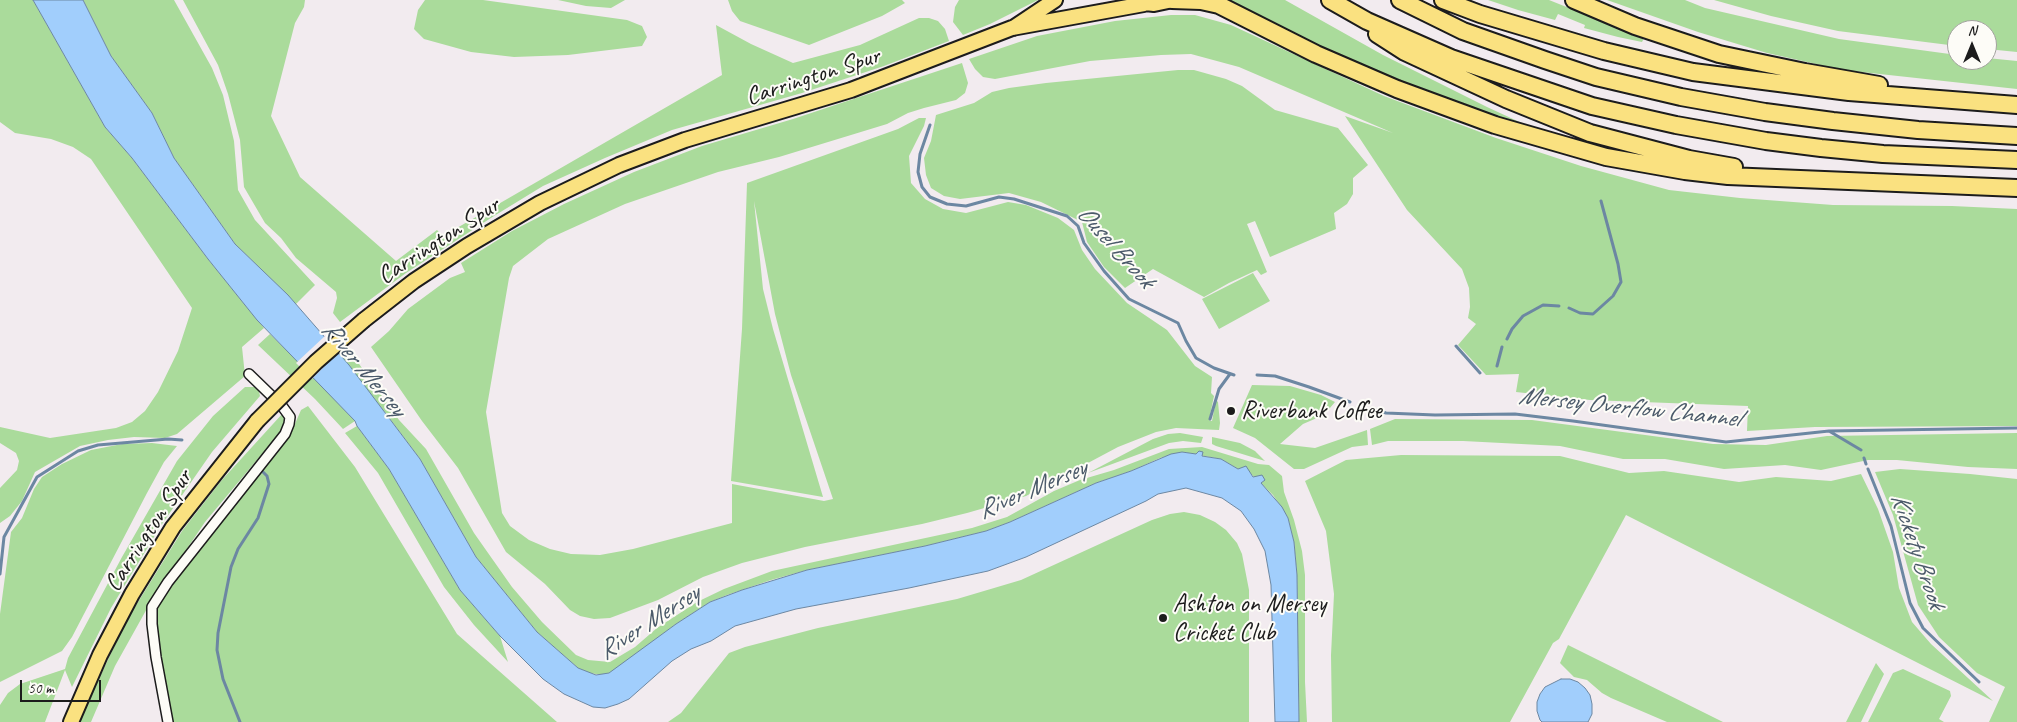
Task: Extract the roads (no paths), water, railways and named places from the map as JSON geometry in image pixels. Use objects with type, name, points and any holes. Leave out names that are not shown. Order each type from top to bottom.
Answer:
[{"type":"highway","points":[[1173,0],[1201,1],[1219,5],[1316,54],[1389,86],[1479,120],[1606,157],[1684,171],[1728,176],[1805,181],[2017,188]]},
{"type":"highway","points":[[1325,0],[1405,52],[1506,99],[1590,133],[1689,159],[1805,181]]},
{"type":"highway","points":[[1330,0],[1367,21],[1451,58],[1592,106],[1676,126],[1821,148],[1893,154],[2017,160]]},
{"type":"highway","points":[[1400,0],[1463,31],[1536,57],[1596,77],[1681,96],[1764,112],[1833,121],[1918,130],[2017,136]]},
{"type":"highway","points":[[1442,0],[1480,14],[1604,51],[1693,72],[1849,92],[2017,104]]},
{"type":"highway","points":[[1574,0],[1635,26],[1719,54],[1878,85],[2017,104]]},
{"type":"main road","name":"Carrington Spur","points":[[1012,28],[1055,0]]},
{"type":"main road","points":[[1129,0],[1144,4]]},
{"type":"main road","name":"Carrington Spur","points":[[71,722],[104,646],[132,594],[173,527],[257,421],[316,362],[364,320],[466,246],[540,203],[579,183],[685,140],[851,90],[1012,28],[1173,0]]},
{"type":"street","points":[[168,722],[156,657],[152,607],[168,582],[285,434],[289,424],[290,417],[282,406],[249,374]]},
{"type":"water","points":[[33,0],[83,0],[111,56],[152,113],[174,158],[235,244],[288,295],[349,365],[420,459],[476,557],[537,632],[578,668],[596,675],[609,673],[676,624],[710,602],[742,590],[807,570],[925,546],[986,531],[1096,483],[1171,454],[1182,452],[1196,454],[1199,451],[1203,452],[1202,456],[1221,459],[1238,469],[1246,466],[1253,477],[1262,475],[1265,480],[1261,483],[1282,507],[1288,518],[1294,542],[1297,575],[1299,722],[1275,722],[1271,585],[1265,551],[1254,529],[1241,511],[1222,498],[1186,488],[1158,494],[1026,557],[988,571],[796,609],[735,626],[672,661],[629,699],[618,704],[605,708],[593,707],[564,694],[543,679],[500,636],[460,590],[389,469],[355,421],[257,320],[208,259],[132,158],[105,127]]},
{"type":"water","points":[[1561,679],[1570,679],[1578,682],[1590,695],[1592,714],[1588,722],[1542,722],[1540,720],[1537,702],[1540,694],[1545,687]]},
{"type":"waterway","name":"Ousel Brook","points":[[930,125],[920,154],[918,172],[922,187],[930,197],[947,204],[966,206],[999,197],[1014,199],[1067,216],[1078,226],[1084,243],[1104,271],[1129,299],[1178,323],[1196,358],[1214,368],[1234,375]]},
{"type":"waterway","points":[[1569,308],[1580,313],[1593,314],[1613,296],[1621,282],[1601,201]]},
{"type":"waterway","points":[[1507,339],[1512,329],[1523,316],[1543,305],[1559,306]]},
{"type":"waterway","points":[[1456,346],[1480,373]]},
{"type":"waterway","points":[[1497,366],[1502,347]]},
{"type":"waterway","points":[[1210,419],[1219,389],[1230,374]]},
{"type":"waterway","points":[[1257,375],[1275,376],[1350,402]]},
{"type":"waterway","name":"Mersey Overflow Channel","points":[[1374,409],[1386,413],[1435,415],[1515,414],[1726,442],[1829,431],[2017,428]]},
{"type":"waterway","name":"Kickety Brook","points":[[1829,431],[1861,450]]},
{"type":"waterway","points":[[0,574],[4,537],[37,477],[78,451],[98,445],[168,439],[182,440]]},
{"type":"waterway","name":"Kickety Brook","points":[[1864,458],[1866,464]]},
{"type":"waterway","name":"Kickety Brook","points":[[1868,469],[1891,526],[1910,603],[1923,628],[1979,682]]},
{"type":"waterway","points":[[240,722],[223,679],[217,650],[218,633],[231,567],[238,549],[258,518],[269,484],[267,476],[263,472]]},
{"type":"place","name":"Riverbank Coffee","points":[[1231,411]]},
{"type":"place","name":"Ashton on Mersey Cricket Club","points":[[1163,618]]},
{"type":"water label","name":"River Mersey","points":[[363,369]]},
{"type":"water label","name":"River Mersey","points":[[1032,490]]},
{"type":"water label","name":"River Mersey","points":[[649,623]]}]
